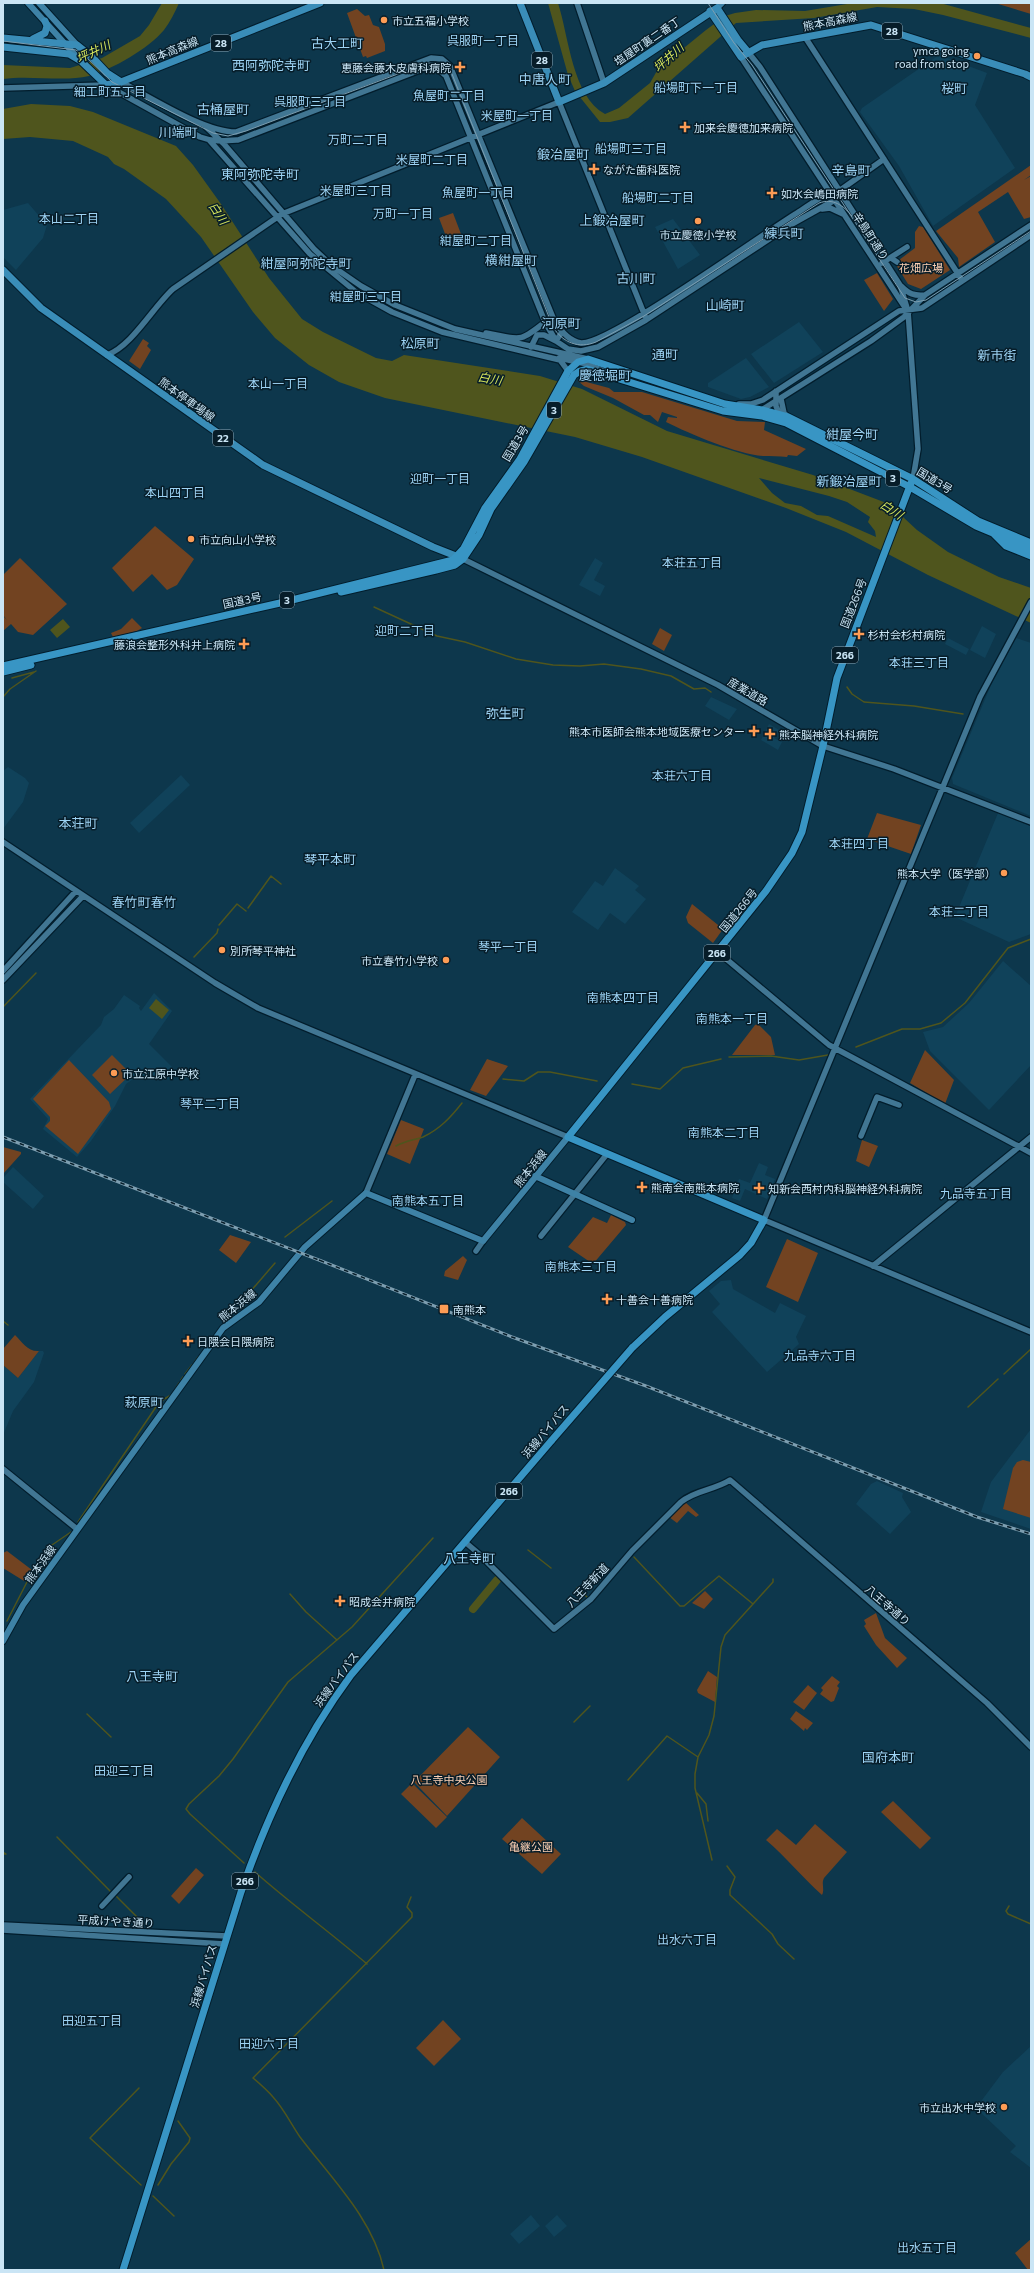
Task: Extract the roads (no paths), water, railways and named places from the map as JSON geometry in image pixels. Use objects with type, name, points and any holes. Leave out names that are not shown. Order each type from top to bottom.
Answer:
[{"type":"highway","name":"国道3号","points":[[3,672],[105,646],[455,565],[479,535],[491,509],[531,446],[573,369],[588,360],[725,404],[778,414],[787,420],[913,480],[978,521],[1031,543]]},
{"type":"highway","name":"国道3号","points":[[573,369],[587,369],[724,411],[787,420]]},
{"type":"highway","name":"国道3号","points":[[913,480],[950,511],[993,533],[1031,549]]},
{"type":"highway","name":"国道266号","points":[[568,1137],[766,892],[792,853],[802,832],[808,809],[817,766],[823,746],[836,678],[878,566],[913,480]]},
{"type":"highway","name":"3","points":[[993,533],[1006,546],[1031,556]]},
{"type":"highway","name":"国道3号","points":[[3,666],[369,581],[460,558]]},
{"type":"highway","points":[[568,1137],[764,1220]]},
{"type":"highway","name":"浜線バイパス","points":[[123,2270],[226,1940],[258,1845],[273,1807],[308,1739],[328,1706],[352,1675],[632,1348],[647,1332],[740,1255],[751,1243],[764,1220]]},
{"type":"main road","points":[[28,3],[103,83]]},
{"type":"main road","points":[[39,3],[77,45],[92,57],[107,73],[121,82]]},
{"type":"main road","name":"熊本高森線","points":[[103,83],[121,82],[320,3]]},
{"type":"main road","name":"28","points":[[520,3],[558,102]]},
{"type":"main road","points":[[716,7],[719,18],[735,42],[741,56]]},
{"type":"main road","name":"塩屋町裏二番丁","points":[[558,102],[604,83],[716,7]]},
{"type":"main road","points":[[31,40],[45,32],[47,26],[44,21]]},
{"type":"main road","name":"熊本高森線","points":[[741,56],[762,45],[871,25],[1031,77]]},
{"type":"main road","points":[[3,38],[77,45]]},
{"type":"main road","points":[[735,42],[748,52]]},
{"type":"main road","points":[[3,47],[69,54],[82,62]]},
{"type":"main road","name":"熊本停車場線","points":[[3,270],[41,308],[263,465],[433,547],[460,558]]},
{"type":"main road","name":"熊本浜線","points":[[483,1241],[568,1137]]},
{"type":"main road","points":[[536,1176],[632,1220]]},
{"type":"main road","points":[[366,1194],[483,1241]]},
{"type":"main road","name":"熊本浜線","points":[[3,1640],[23,1605],[223,1328],[259,1302],[305,1247],[366,1194]]},
{"type":"street","points":[[577,3],[604,83]]},
{"type":"street","points":[[805,37],[962,280]]},
{"type":"street","name":"辛島町通り","points":[[748,52],[760,67],[900,285],[908,311]]},
{"type":"street","name":"辛島町通り","points":[[741,56],[908,311]]},
{"type":"street","points":[[121,82],[199,122],[222,132],[236,132],[431,58],[442,59],[450,66],[479,134],[519,238],[554,320],[562,332],[575,341],[586,342],[594,340],[643,314],[830,192],[839,191],[884,159]]},
{"type":"street","points":[[210,141],[238,140],[425,68],[433,68],[443,72],[472,137],[545,322],[556,341]]},
{"type":"street","points":[[3,88],[103,83],[210,141],[328,271],[356,292],[392,312],[458,337],[552,357],[573,369]]},
{"type":"street","points":[[107,355],[114,352],[140,328],[159,302],[192,276],[279,216],[558,102],[646,320]]},
{"type":"street","points":[[199,122],[231,153],[279,216],[323,258],[361,286],[395,306],[455,329],[588,360]]},
{"type":"street","points":[[231,153],[231,146],[238,140]]},
{"type":"street","points":[[531,346],[537,335],[544,335],[568,349],[587,350],[646,320],[816,210],[835,200],[839,191]]},
{"type":"street","points":[[816,210],[830,208],[840,211],[848,218]]},
{"type":"street","points":[[753,414],[781,399],[871,341],[904,317],[908,311],[925,295],[1031,225]]},
{"type":"street","points":[[725,404],[757,402],[776,392],[898,311],[908,311],[922,308],[1031,235]]},
{"type":"street","points":[[879,267],[907,247]]},
{"type":"street","points":[[891,258],[897,262]]},
{"type":"street","points":[[900,285],[909,293],[916,296],[925,295]]},
{"type":"street","points":[[908,311],[918,449],[913,480]]},
{"type":"street","points":[[468,332],[484,332],[520,339],[526,337],[545,322]]},
{"type":"street","points":[[556,341],[562,332]]},
{"type":"street","points":[[554,351],[573,369]]},
{"type":"street","points":[[552,357],[573,369],[619,378]]},
{"type":"street","points":[[776,392],[778,414]]},
{"type":"street","points":[[781,399],[787,420]]},
{"type":"street","name":"産業道路","points":[[460,558],[718,685],[823,746],[943,787],[1031,822]]},
{"type":"street","points":[[1031,602],[980,697],[764,1220],[1031,1332]]},
{"type":"street","points":[[3,842],[237,997],[258,1008],[415,1075],[568,1137]]},
{"type":"street","points":[[3,971],[76,891]]},
{"type":"street","points":[[3,980],[83,896]]},
{"type":"street","points":[[718,952],[829,1045],[1031,1153]]},
{"type":"street","points":[[366,1194],[415,1075]]},
{"type":"street","points":[[861,1136],[877,1097],[899,1105]]},
{"type":"street","points":[[874,1266],[1021,1147],[1031,1137]]},
{"type":"street","points":[[541,1236],[574,1193],[607,1154]]},
{"type":"street","points":[[476,1251],[483,1241]]},
{"type":"street","points":[[3,1469],[77,1529]]},
{"type":"street","name":"八王寺新道","points":[[465,1542],[478,1552],[554,1629],[591,1599],[632,1551],[681,1502],[690,1496],[724,1484],[730,1480]]},
{"type":"street","name":"八王寺通り","points":[[730,1480],[862,1596],[881,1610],[919,1646],[987,1703],[1031,1747]]},
{"type":"street","points":[[102,1906],[129,1877]]},
{"type":"street","name":"平成けやき通り","points":[[3,1925],[226,1940]]},
{"type":"street","name":"平成けやき通り","points":[[3,1930],[226,1940]]},
{"type":"water","points":[[162,3],[179,3],[164,30],[140,51],[109,69],[79,78],[3,79],[3,65],[70,68],[102,58],[140,36],[149,25]]},
{"type":"water","points":[[548,3],[558,3],[573,64],[579,80],[585,94],[594,105],[605,114],[619,108],[650,83],[658,69],[706,30],[725,16],[735,13],[756,10],[805,11],[853,3],[940,3],[1031,28],[1031,38],[914,9],[877,7],[814,18],[736,23],[628,118],[610,122],[600,122],[575,91],[568,75]]},
{"type":"water","name":"白川","points":[[31,104],[70,106],[93,112],[176,146],[193,165],[221,204],[269,278],[302,319],[323,332],[376,358],[392,361],[404,355],[540,376],[582,389],[667,431],[813,475],[889,504],[917,530],[948,552],[999,577],[1031,588],[1031,623],[928,575],[846,532],[786,508],[642,457],[575,437],[385,398],[339,382],[309,365],[275,338],[253,312],[201,237],[166,199],[124,169],[114,164],[108,157],[73,141],[30,137],[3,139],[3,109]],"holes":[[[759,478],[847,502],[870,517],[868,522],[875,531],[876,537],[828,516],[817,515],[801,506],[785,503],[772,493]]]},
{"type":"water","points":[[63,619],[70,627],[57,638],[50,630]]},
{"type":"water","points":[[156,999],[169,1010],[162,1019],[149,1008]]},
{"type":"waterway","points":[[374,607],[437,636],[465,642],[516,659],[553,665],[580,666],[604,664],[641,669],[671,676],[694,689],[705,688],[711,692]]},
{"type":"waterway","points":[[3,697],[10,689],[36,671]]},
{"type":"waterway","points":[[12,678],[34,672]]},
{"type":"waterway","points":[[847,687],[852,694],[864,702],[914,706],[963,714]]},
{"type":"waterway","points":[[248,908],[271,876],[281,884]]},
{"type":"waterway","points":[[219,925],[237,904],[246,911]]},
{"type":"waterway","points":[[194,957],[217,933],[218,929]]},
{"type":"waterway","points":[[856,1047],[902,1029],[920,1029],[941,1023],[965,1003],[1008,948],[1031,939]]},
{"type":"waterway","points":[[3,1007],[36,973]]},
{"type":"waterway","points":[[729,1057],[771,1056],[799,1060],[828,1055]]},
{"type":"waterway","points":[[632,1084],[660,1089],[683,1068],[721,1059]]},
{"type":"waterway","points":[[503,1079],[524,1081],[538,1072],[550,1072],[597,1081]]},
{"type":"waterway","points":[[396,1146],[423,1137],[435,1130],[449,1118],[462,1103]]},
{"type":"waterway","points":[[285,1237],[332,1201]]},
{"type":"waterway","points":[[228,1314],[234,1306],[243,1300],[275,1263]]},
{"type":"waterway","points":[[3,1321],[8,1325]]},
{"type":"waterway","points":[[1004,1374],[1031,1349]]},
{"type":"waterway","points":[[194,1363],[198,1357]]},
{"type":"waterway","points":[[185,1374],[192,1365]]},
{"type":"waterway","points":[[968,1407],[998,1379]]},
{"type":"waterway","points":[[176,1388],[179,1383]]},
{"type":"waterway","points":[[161,1401],[171,1395]]},
{"type":"waterway","points":[[78,1522],[158,1404]]},
{"type":"waterway","points":[[7,1621],[28,1580],[49,1547],[71,1532]]},
{"type":"waterway","points":[[244,1863],[186,1809],[189,1804],[219,1776],[233,1759],[288,1682],[352,1627],[433,1538]]},
{"type":"waterway","points":[[528,1550],[551,1568]]},
{"type":"waterway","points":[[634,1557],[680,1606],[684,1606],[719,1576],[753,1604]]},
{"type":"waterway","points":[[712,1860],[695,1788],[695,1774],[698,1757],[709,1735],[714,1716],[721,1647],[725,1635],[773,1582],[773,1579]]},
{"type":"waterway","points":[[473,1609],[497,1580]]},
{"type":"waterway","points":[[577,1588],[587,1597]]},
{"type":"waterway","points":[[290,1594],[306,1612],[337,1640]]},
{"type":"waterway","points":[[574,1722],[590,1706]]},
{"type":"waterway","points":[[87,1714],[111,1737]]},
{"type":"waterway","points":[[628,1780],[667,1736],[698,1757]]},
{"type":"waterway","points":[[697,1793],[706,1804],[708,1821]]},
{"type":"waterway","points":[[57,1837],[112,1893]]},
{"type":"waterway","points":[[3,1852],[6,1854],[3,1854]]},
{"type":"waterway","points":[[727,1866],[735,1877],[730,1890],[730,1895],[772,1934],[778,1944],[794,1959]]},
{"type":"waterway","points":[[255,1872],[367,1964]]},
{"type":"waterway","points":[[115,1895],[142,1922],[137,1926]]},
{"type":"waterway","points":[[384,2270],[379,2251],[361,2216],[300,2137],[277,2102],[266,2089],[253,2078],[412,1917],[412,1913],[407,1907],[411,1897]]},
{"type":"waterway","points":[[1009,1906],[1006,1911],[1008,1914],[1031,1924]]},
{"type":"waterway","points":[[139,2088],[90,2138],[141,2185]]},
{"type":"waterway","points":[[158,2185],[171,2164],[189,2142],[190,2138],[178,2121]]},
{"type":"waterway","points":[[153,2196],[174,2216]]},
{"type":"tram line","points":[[708,3],[734,43],[752,65],[905,298],[916,302],[926,300],[1031,231]]},
{"type":"tram line","points":[[3,41],[76,50],[86,57],[112,82],[213,133],[228,136],[246,131],[427,63],[441,64],[452,74],[553,327],[557,333],[567,341],[578,345],[596,342],[644,316],[819,203],[829,201],[833,202],[841,206],[852,216]]},
{"type":"railway","points":[[3,1137],[324,1262]]},
{"type":"railway","points":[[319,1260],[512,1337],[646,1386],[977,1517],[1031,1534]]},
{"type":"place","name":"市立五福小学校","points":[[384,20]]},
{"type":"place","name":"ymca going road from stop","points":[[977,56]]},
{"type":"place","name":"恵藤会藤木皮膚科病院","points":[[460,67]]},
{"type":"place","name":"加来会慶徳加来病院","points":[[685,127]]},
{"type":"place","name":"ながた歯科医院","points":[[594,169]]},
{"type":"place","name":"如水会嶋田病院","points":[[772,193]]},
{"type":"place","name":"市立慶徳小学校","points":[[698,221]]},
{"type":"place","name":"市立向山小学校","points":[[191,539]]},
{"type":"place","name":"杉村会杉村病院","points":[[859,634]]},
{"type":"place","name":"藤浪会整形外科井上病院","points":[[244,644]]},
{"type":"place","name":"熊本市医師会熊本地域医療センター","points":[[754,731]]},
{"type":"place","name":"熊本脳神経外科病院","points":[[770,734]]},
{"type":"place","name":"熊本大学（医学部）","points":[[1004,873]]},
{"type":"place","name":"別所琴平神社","points":[[222,950]]},
{"type":"place","name":"市立春竹小学校","points":[[446,960]]},
{"type":"place","name":"市立江原中学校","points":[[114,1073]]},
{"type":"place","name":"熊南会南熊本病院","points":[[642,1187]]},
{"type":"place","name":"知新会西村内科脳神経外科病院","points":[[759,1188]]},
{"type":"place","name":"十善会十善病院","points":[[607,1299]]},
{"type":"place","name":"南熊本","points":[[444,1309]]},
{"type":"place","name":"日隈会日隈病院","points":[[188,1341]]},
{"type":"place","name":"昭成会井病院","points":[[340,1601]]},
{"type":"place","name":"市立出水中学校","points":[[1004,2107]]},
{"type":"district","name":"呉服町一丁目","points":[[483,40]]},
{"type":"district","name":"古大工町","points":[[337,43]]},
{"type":"district","name":"西阿弥陀寺町","points":[[271,65]]},
{"type":"district","name":"中唐人町","points":[[545,79]]},
{"type":"district","name":"船場町下一丁目","points":[[696,87]]},
{"type":"district","name":"桜町","points":[[954,88]]},
{"type":"district","name":"細工町五丁目","points":[[110,91]]},
{"type":"district","name":"魚屋町二丁目","points":[[449,95]]},
{"type":"district","name":"呉服町三丁目","points":[[310,101]]},
{"type":"district","name":"古桶屋町","points":[[223,109]]},
{"type":"district","name":"米屋町一丁目","points":[[517,115]]},
{"type":"district","name":"川端町","points":[[178,132]]},
{"type":"district","name":"万町二丁目","points":[[358,139]]},
{"type":"district","name":"船場町三丁目","points":[[631,148]]},
{"type":"district","name":"鍛冶屋町","points":[[563,154]]},
{"type":"district","name":"米屋町二丁目","points":[[432,159]]},
{"type":"district","name":"辛島町","points":[[851,170]]},
{"type":"district","name":"東阿弥陀寺町","points":[[260,174]]},
{"type":"district","name":"米屋町三丁目","points":[[356,190]]},
{"type":"district","name":"魚屋町一丁目","points":[[478,192]]},
{"type":"district","name":"船場町二丁目","points":[[658,197]]},
{"type":"district","name":"万町一丁目","points":[[403,213]]},
{"type":"district","name":"本山二丁目","points":[[69,218]]},
{"type":"district","name":"上鍛冶屋町","points":[[612,220]]},
{"type":"district","name":"練兵町","points":[[784,233]]},
{"type":"district","name":"紺屋町二丁目","points":[[476,240]]},
{"type":"district","name":"横紺屋町","points":[[511,260]]},
{"type":"district","name":"紺屋阿弥陀寺町","points":[[306,263]]},
{"type":"district","name":"古川町","points":[[636,278]]},
{"type":"district","name":"紺屋町三丁目","points":[[366,296]]},
{"type":"district","name":"山崎町","points":[[725,305]]},
{"type":"district","name":"河原町","points":[[561,323]]},
{"type":"district","name":"松原町","points":[[420,343]]},
{"type":"district","name":"通町","points":[[665,354]]},
{"type":"district","name":"新市街","points":[[997,355]]},
{"type":"district","name":"慶徳堀町","points":[[605,375]]},
{"type":"district","name":"本山一丁目","points":[[278,383]]},
{"type":"district","name":"紺屋今町","points":[[852,434]]},
{"type":"district","name":"迎町一丁目","points":[[440,478]]},
{"type":"district","name":"新鍛冶屋町","points":[[849,481]]},
{"type":"district","name":"本山四丁目","points":[[175,492]]},
{"type":"district","name":"本荘五丁目","points":[[692,562]]},
{"type":"district","name":"迎町二丁目","points":[[405,630]]},
{"type":"district","name":"本荘三丁目","points":[[919,662]]},
{"type":"district","name":"弥生町","points":[[505,713]]},
{"type":"district","name":"本荘六丁目","points":[[682,775]]},
{"type":"district","name":"本荘町","points":[[78,823]]},
{"type":"district","name":"本荘四丁目","points":[[859,843]]},
{"type":"district","name":"琴平本町","points":[[330,859]]},
{"type":"district","name":"春竹町春竹","points":[[144,902]]},
{"type":"district","name":"本荘二丁目","points":[[959,911]]},
{"type":"district","name":"琴平一丁目","points":[[508,946]]},
{"type":"district","name":"南熊本四丁目","points":[[623,997]]},
{"type":"district","name":"南熊本一丁目","points":[[732,1018]]},
{"type":"district","name":"琴平二丁目","points":[[210,1103]]},
{"type":"district","name":"南熊本二丁目","points":[[724,1132]]},
{"type":"district","name":"九品寺五丁目","points":[[976,1193]]},
{"type":"district","name":"南熊本五丁目","points":[[428,1200]]},
{"type":"district","name":"南熊本三丁目","points":[[581,1266]]},
{"type":"district","name":"九品寺六丁目","points":[[820,1355]]},
{"type":"district","name":"萩原町","points":[[144,1402]]},
{"type":"district","name":"八王寺町","points":[[469,1558]]},
{"type":"district","name":"八王寺町","points":[[152,1676]]},
{"type":"district","name":"国府本町","points":[[888,1757]]},
{"type":"district","name":"田迎三丁目","points":[[124,1770]]},
{"type":"district","name":"出水六丁目","points":[[687,1939]]},
{"type":"district","name":"田迎五丁目","points":[[92,2020]]},
{"type":"district","name":"田迎六丁目","points":[[269,2043]]},
{"type":"district","name":"出水五丁目","points":[[927,2247]]},
{"type":"water label","name":"坪井川","points":[[93,51]]},
{"type":"water label","name":"坪井川","points":[[668,57]]},
{"type":"park label","name":"花畑広場","points":[[921,267]]},
{"type":"park label","name":"八王寺中央公園","points":[[449,1779]]},
{"type":"park label","name":"亀継公園","points":[[531,1846]]}]
